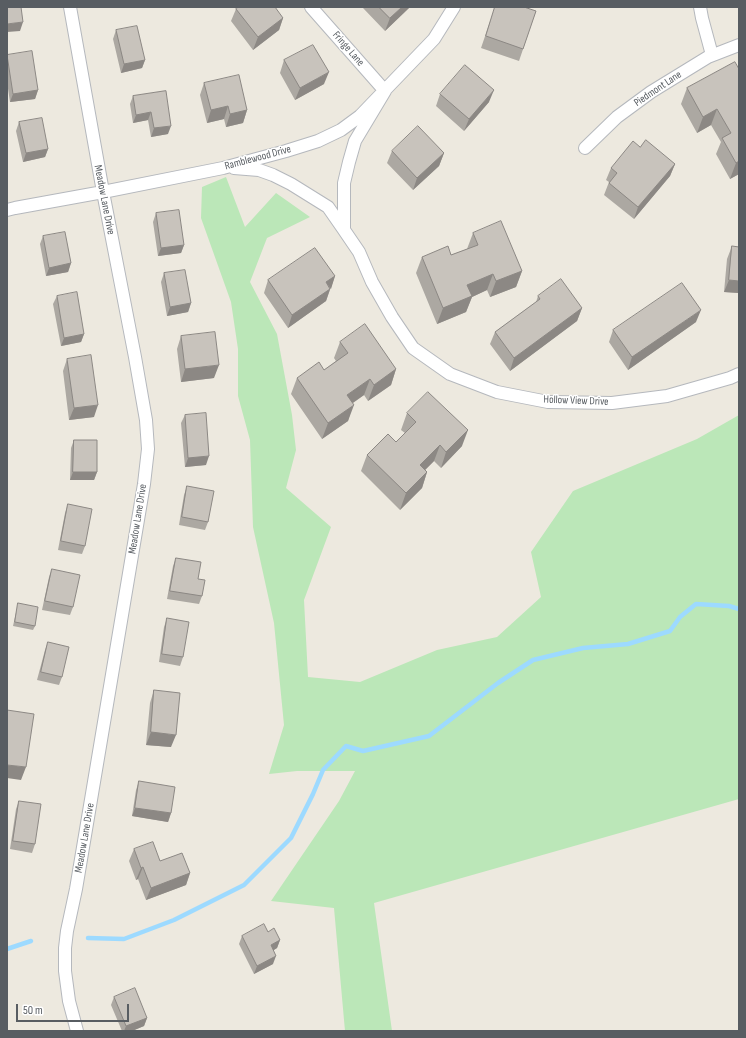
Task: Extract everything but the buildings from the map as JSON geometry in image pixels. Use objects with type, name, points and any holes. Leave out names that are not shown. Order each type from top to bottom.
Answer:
[{"type":"street","name":"Meadow Lane Drive","points":[[70,7],[146,420],[148,449],[144,484],[131,562],[77,881],[67,931],[65,971],[69,1001],[77,1031]]},
{"type":"street","name":"Fringe Lane","points":[[311,7],[385,92]]},
{"type":"street","name":"Ramblewood Drive","points":[[7,210],[223,168],[286,152],[318,141],[341,130],[360,116],[385,92],[434,39],[454,7]]},
{"type":"street","points":[[700,7],[712,55]]},
{"type":"street","name":"Piedmont Lane","points":[[585,148],[617,117],[647,95],[708,57],[739,45]]},
{"type":"street","points":[[344,230],[344,183],[355,141],[385,92]]},
{"type":"street","name":"Hollow View Drive","points":[[223,168],[259,170],[274,175],[328,207],[359,252],[372,282],[392,317],[413,348],[450,374],[498,392],[548,402],[612,403],[667,396],[739,374]]},
{"type":"green space","points":[[226,177],[245,227],[276,193],[310,217],[267,238],[250,282],[277,334],[292,415],[296,450],[286,488],[331,527],[304,600],[308,677],[360,682],[437,650],[497,637],[541,597],[531,552],[573,491],[697,439],[739,415],[739,799],[374,903],[392,1031],[345,1031],[334,908],[271,901],[339,801],[355,771],[297,771],[269,774],[284,725],[274,623],[253,527],[250,440],[238,396],[238,349],[231,302],[201,218],[202,187]]},
{"type":"waterway","points":[[88,938],[124,939],[174,920],[244,885],[291,838],[323,770],[346,746],[363,751],[429,736],[498,683],[533,660],[583,648],[628,644],[670,631],[680,617],[696,604],[729,606],[739,609]]},
{"type":"waterway","points":[[7,949],[31,941]]}]
